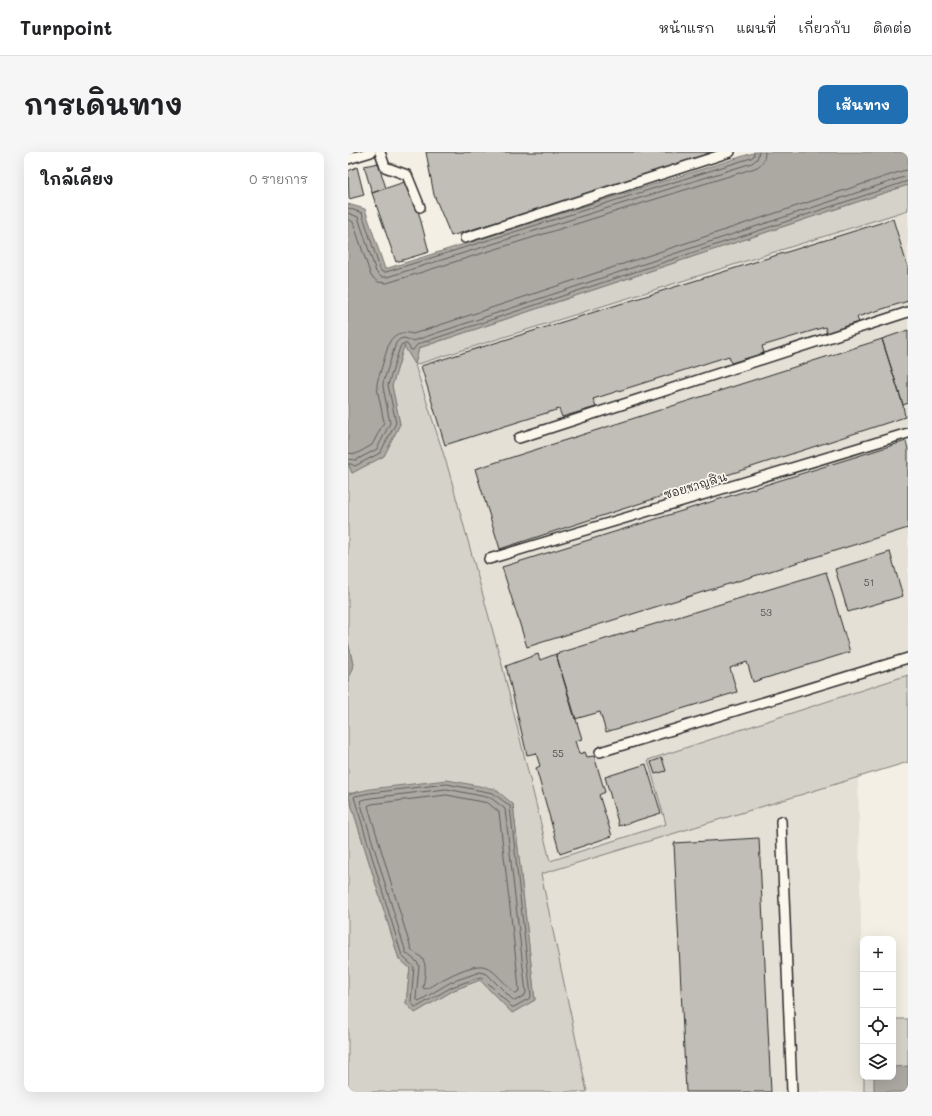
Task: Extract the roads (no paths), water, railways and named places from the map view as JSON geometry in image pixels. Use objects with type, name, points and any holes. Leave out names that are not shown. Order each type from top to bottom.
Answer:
[{"type":"lane","points":[[348,159],[360,153],[371,152]]},
{"type":"lane","points":[[380,152],[385,167],[407,175],[420,207]]},
{"type":"lane","points":[[465,238],[730,152]]},
{"type":"lane","points":[[519,438],[908,312]]},
{"type":"lane","name":"ซอยชาญสิน","points":[[489,559],[908,433]]},
{"type":"lane","points":[[600,752],[908,658]]},
{"type":"lane","points":[[781,821],[792,1092]]},
{"type":"water","points":[[756,152],[908,152],[908,185],[419,348],[415,364],[404,346],[392,386],[400,424],[384,456],[352,473],[348,463],[348,204],[365,209],[385,269]]},
{"type":"water","points":[[348,641],[353,665],[348,682]]},
{"type":"water","points":[[447,780],[495,789],[513,804],[535,1000],[512,1013],[480,980],[454,990],[415,1013],[406,1003],[410,968],[399,959],[348,794],[370,789]]},
{"type":"water","points":[[908,1066],[908,1092],[874,1092],[874,1080],[896,1080],[896,1067]]}]
